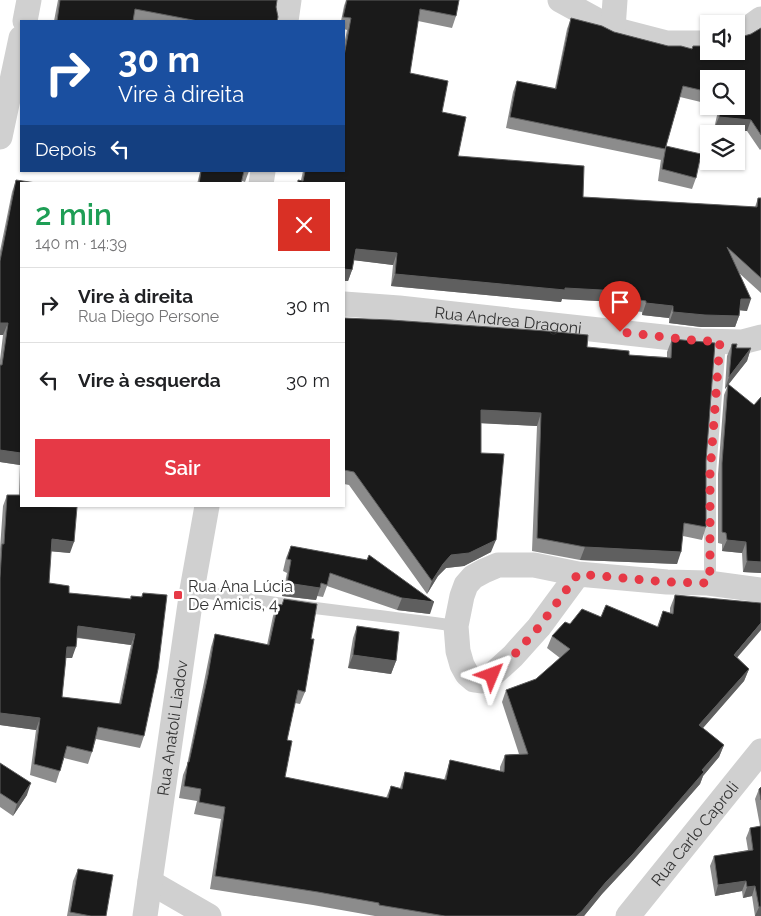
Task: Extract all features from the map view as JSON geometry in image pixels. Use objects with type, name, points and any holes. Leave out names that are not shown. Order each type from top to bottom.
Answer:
[{"type":"street","points":[[25,20],[29,0]]},
{"type":"street","points":[[286,20],[289,0]]},
{"type":"street","points":[[560,0],[613,29],[667,43],[700,43]]},
{"type":"street","points":[[613,29],[615,0]]},
{"type":"street","points":[[745,31],[761,19]]},
{"type":"street","points":[[0,137],[20,43]]},
{"type":"street","name":"Rua Andrea Dragoni","points":[[345,304],[675,338],[742,342],[761,337]]},
{"type":"street","name":"Rua Anatoli Liadov","points":[[145,916],[192,590],[207,507]]},
{"type":"street","points":[[578,574],[539,627],[513,656],[492,675],[481,680],[474,680],[467,674],[462,666],[458,651],[456,626],[462,596],[466,585],[473,578],[498,565],[534,565],[578,574],[667,582],[708,583],[761,590]]},
{"type":"street","name":"Rua Carlo Caproli","points":[[628,916],[761,751]]},
{"type":"street","points":[[150,882],[209,916]]},
{"type":"lane","points":[[708,583],[710,570],[710,474],[720,341]]},
{"type":"lane","points":[[192,590],[224,596],[456,626]]},
{"type":"building","points":[[60,0],[277,0],[278,17],[277,20],[193,20],[135,9],[133,20],[57,20]]},
{"type":"building","points":[[347,0],[459,0],[456,16],[420,9],[410,73],[448,81],[442,112],[466,117],[458,156],[584,166],[583,197],[757,207],[758,198],[761,198],[761,278],[727,247],[751,299],[741,299],[739,316],[673,312],[673,306],[646,303],[646,301],[620,297],[620,291],[565,288],[565,290],[395,274],[397,253],[356,249],[352,270],[345,269],[345,182],[298,182],[298,180],[303,181],[305,172],[345,172],[345,51],[351,18],[343,17]]},
{"type":"building","points":[[571,18],[602,26],[614,32],[668,46],[681,46],[692,49],[693,46],[700,46],[700,60],[745,60],[745,36],[761,28],[761,135],[751,120],[719,117],[719,115],[745,115],[745,70],[700,70],[700,90],[683,86],[665,149],[510,117],[517,81],[556,89]]},
{"type":"building","points":[[666,146],[700,154],[696,178],[662,169]]},
{"type":"building","points":[[201,172],[244,172],[241,182],[199,182]]},
{"type":"building","points":[[16,180],[30,182],[20,182],[20,453],[0,450],[0,365],[2,365],[8,323],[0,323],[0,261]]},
{"type":"building","points":[[345,318],[588,335],[587,347],[629,351],[629,355],[671,358],[672,339],[715,343],[706,461],[706,527],[684,523],[681,552],[585,547],[537,538],[541,413],[481,410],[481,453],[504,454],[496,540],[469,553],[451,555],[432,581],[354,472],[345,470]]},
{"type":"building","points":[[732,344],[737,344],[736,348],[751,348],[729,377]]},
{"type":"building","points":[[728,384],[754,405],[761,397],[761,562],[747,561],[746,542],[727,540],[726,533],[722,532],[722,463]]},
{"type":"building","points":[[7,495],[20,495],[20,507],[77,507],[74,542],[52,539],[49,583],[69,586],[69,593],[131,599],[131,596],[142,597],[143,593],[167,595],[158,669],[144,736],[98,727],[92,752],[67,746],[60,771],[34,764],[40,718],[0,713],[0,578],[2,544],[4,544]],"holes":[[[78,626],[135,634],[121,704],[62,697],[67,647],[76,647]]]},
{"type":"building","points":[[291,546],[367,560],[369,555],[434,602],[402,598],[330,573],[327,585],[321,583],[320,588],[287,583],[291,560],[287,559]]},
{"type":"building","points":[[675,595],[761,603],[761,623],[734,655],[749,669],[699,725],[724,745],[702,770],[704,772],[576,916],[445,916],[318,892],[215,876],[225,807],[199,802],[201,789],[184,786],[215,634],[269,645],[278,604],[282,605],[284,599],[317,604],[311,639],[314,639],[305,692],[298,690],[287,740],[292,741],[285,777],[388,798],[391,786],[402,789],[405,772],[446,780],[450,760],[504,772],[505,755],[528,754],[506,690],[536,679],[570,649],[552,636],[565,622],[570,624],[582,609],[601,617],[606,605],[658,627],[663,611],[673,614]]},
{"type":"building","points":[[357,626],[399,632],[396,661],[353,655]]},
{"type":"building","points":[[0,763],[31,783],[17,804],[0,793]]},
{"type":"building","points":[[761,826],[761,907],[759,907],[755,886],[747,887],[746,881],[718,885],[714,856],[753,850],[750,828]]},
{"type":"building","points":[[78,869],[113,875],[106,916],[91,916],[70,912]]},
{"type":"place","name":"Rua Ana Lúcia De Amicis, 4","points":[[178,595]]},
{"type":"route","points":[[492,675],[513,656],[539,627],[578,574],[667,582],[708,583],[710,570],[710,474],[720,341],[700,341],[620,332]]}]
